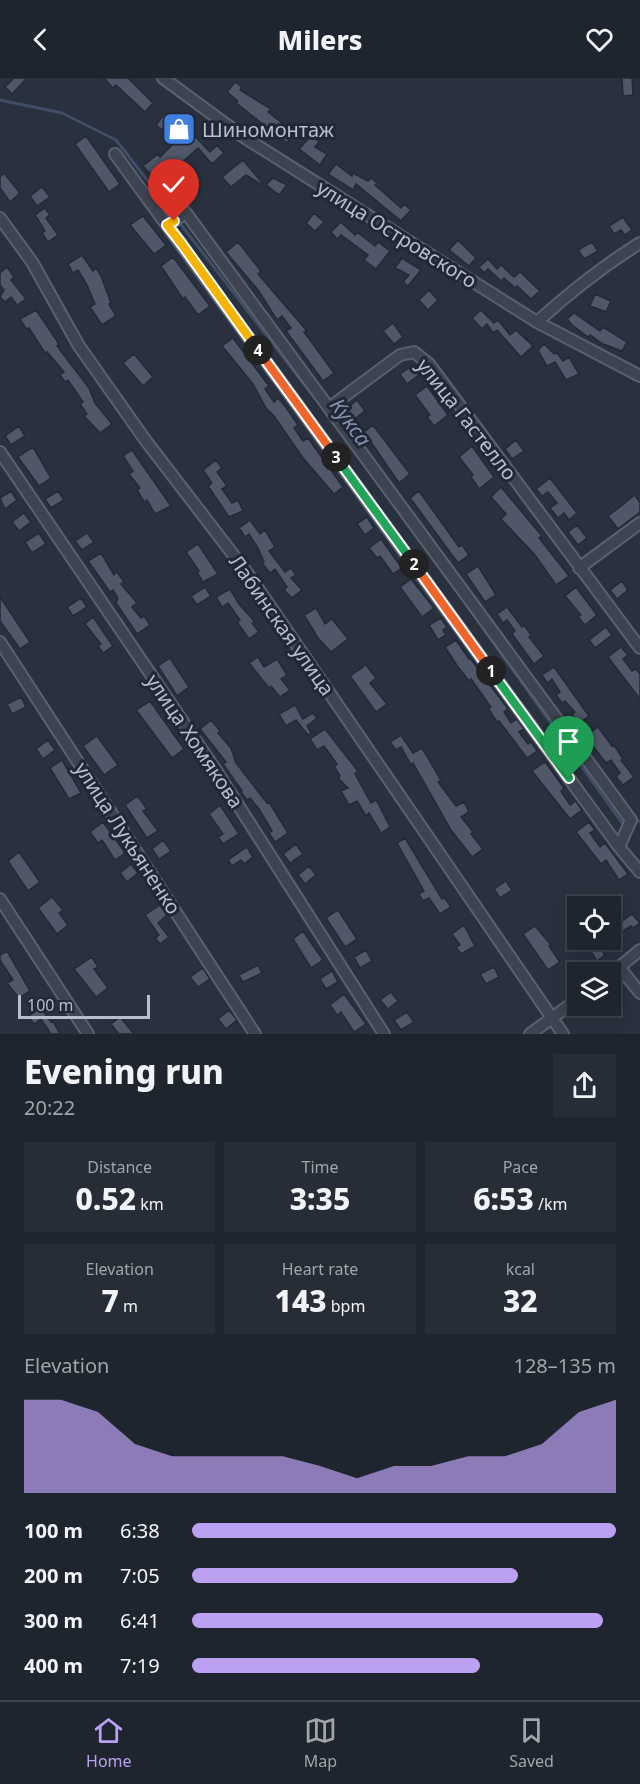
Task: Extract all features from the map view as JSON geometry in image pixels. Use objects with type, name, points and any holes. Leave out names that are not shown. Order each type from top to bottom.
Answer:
[{"type":"street","name":"улица Островского","points":[[163,78],[243,136],[537,322],[640,376]]},
{"type":"street","points":[[116,154],[174,221],[619,847],[640,872]]},
{"type":"street","points":[[174,221],[186,213],[631,820],[619,847]]},
{"type":"street","name":"Лабинская улица","points":[[0,218],[32,262],[79,346],[146,441],[248,574],[563,1034]]},
{"type":"street","points":[[537,322],[568,294],[615,258],[640,243]]},
{"type":"street","name":"улица Гастелло","points":[[330,407],[400,355],[414,351],[429,364],[640,648]]},
{"type":"street","name":"улица Хомякова","points":[[0,452],[217,772],[384,1034]]},
{"type":"street","points":[[579,568],[640,523]]},
{"type":"street","name":"улица Лукьяненко","points":[[0,642],[255,1034]]},
{"type":"street","points":[[0,899],[88,1034]]},
{"type":"street","points":[[621,967],[640,950]]},
{"type":"street","points":[[621,969],[640,993]]},
{"type":"street","points":[[530,1034],[567,1007]]},
{"type":"building","points":[[14,78],[27,78],[12,94],[5,87]]},
{"type":"building","points":[[104,78],[128,78],[153,103],[145,112],[116,85],[113,88]]},
{"type":"building","points":[[622,78],[632,78],[633,95],[623,96]]},
{"type":"building","points":[[235,82],[242,87],[240,90],[271,109],[268,112],[295,133],[287,143],[236,103],[238,101],[227,92]]},
{"type":"building","points":[[165,113],[188,129],[210,152],[217,145],[224,153],[212,164],[198,148],[177,167],[171,161],[153,177],[143,166],[158,154],[160,157],[176,141],[156,125]]},
{"type":"building","points":[[312,135],[319,142],[315,147],[327,154],[320,165],[299,149]]},
{"type":"building","points":[[86,136],[120,184],[109,192],[75,144]]},
{"type":"building","points":[[243,160],[262,185],[246,175],[231,187],[222,177]]},
{"type":"building","points":[[336,164],[352,176],[353,173],[368,181],[371,178],[377,183],[375,185],[401,208],[404,204],[411,210],[401,221],[356,184],[353,190],[328,174]]},
{"type":"building","points":[[4,173],[20,193],[10,202],[0,188],[0,177]]},
{"type":"building","points":[[273,178],[287,185],[279,195],[266,185]]},
{"type":"building","points":[[42,187],[50,197],[37,206],[30,196]]},
{"type":"building","points":[[45,208],[50,215],[46,218],[58,235],[48,242],[42,233],[45,231],[35,215]]},
{"type":"building","points":[[314,213],[324,222],[315,231],[306,223]]},
{"type":"building","points":[[143,216],[166,245],[154,254],[130,225]]},
{"type":"building","points":[[623,217],[632,230],[625,235],[621,230],[614,234],[609,226]]},
{"type":"building","points":[[341,222],[355,235],[357,232],[375,246],[378,242],[390,251],[376,269],[364,260],[368,255],[341,235],[337,239],[331,232]]},
{"type":"building","points":[[458,240],[476,258],[469,266],[449,250]]},
{"type":"building","points":[[238,242],[261,271],[258,274],[307,331],[304,332],[334,373],[323,381],[286,331],[291,328],[282,316],[277,320],[258,290],[226,252]]},
{"type":"building","points":[[592,242],[598,251],[584,259],[578,250]]},
{"type":"building","points":[[82,255],[93,271],[96,268],[101,276],[111,303],[109,304],[116,316],[102,325],[90,307],[95,304],[87,285],[78,270],[73,273],[68,264]]},
{"type":"building","points":[[173,257],[210,306],[198,315],[185,297],[183,299],[161,266]]},
{"type":"building","points":[[402,258],[421,270],[408,286],[403,282],[409,275],[395,268]]},
{"type":"building","points":[[488,259],[497,269],[501,265],[514,277],[520,272],[540,291],[531,299],[517,286],[515,288],[504,278],[501,281],[488,269],[484,273],[479,267]]},
{"type":"building","points":[[7,267],[14,277],[11,280],[26,299],[17,305],[11,297],[5,302],[0,297],[4,290],[0,285],[0,273]]},
{"type":"building","points":[[429,290],[438,300],[428,310],[419,300]]},
{"type":"building","points":[[595,294],[611,301],[606,312],[590,306]]},
{"type":"building","points":[[36,310],[55,338],[59,345],[57,346],[89,388],[95,403],[112,424],[100,433],[84,416],[87,414],[80,404],[83,402],[68,380],[65,382],[60,375],[64,372],[47,352],[45,353],[29,328],[26,329],[20,319]]},
{"type":"building","points":[[481,310],[494,323],[498,320],[510,335],[516,330],[533,346],[521,357],[497,330],[493,333],[487,324],[482,329],[472,318]]},
{"type":"building","points":[[574,313],[600,331],[603,327],[627,342],[622,351],[603,344],[590,335],[588,337],[572,325],[567,319]]},
{"type":"building","points":[[393,323],[403,337],[394,344],[383,331]]},
{"type":"building","points":[[233,338],[269,386],[265,389],[274,402],[278,398],[285,406],[298,425],[294,428],[303,441],[308,438],[343,487],[334,494],[303,458],[266,408],[253,384],[222,346]]},
{"type":"building","points":[[544,344],[554,354],[557,353],[563,361],[569,357],[579,374],[566,380],[555,362],[547,366],[538,350]]},
{"type":"building","points":[[134,354],[153,377],[143,386],[123,363]]},
{"type":"building","points":[[412,366],[419,375],[407,384],[400,374]]},
{"type":"building","points":[[427,386],[448,415],[434,426],[427,417],[430,415],[415,395]]},
{"type":"building","points":[[357,400],[365,411],[353,420],[345,410]]},
{"type":"building","points":[[373,425],[410,474],[399,483],[364,432]]},
{"type":"building","points":[[19,426],[25,436],[11,445],[5,436]]},
{"type":"building","points":[[516,440],[524,451],[512,459],[505,449]]},
{"type":"building","points":[[472,446],[494,477],[479,489],[471,477],[473,475],[459,457]]},
{"type":"building","points":[[33,447],[51,478],[39,486],[18,457]]},
{"type":"building","points":[[132,450],[171,506],[155,514],[147,500],[144,502],[137,490],[140,488],[129,474],[133,471],[123,456]]},
{"type":"building","points":[[216,460],[222,468],[217,472],[227,486],[222,489],[232,503],[238,500],[243,511],[229,517],[208,486],[212,483],[203,470]]},
{"type":"building","points":[[550,478],[577,513],[569,520],[564,513],[558,518],[550,508],[557,503],[548,492],[542,496],[536,489]]},
{"type":"building","points":[[501,487],[542,536],[539,538],[569,576],[556,585],[535,555],[501,519],[506,514],[491,497]]},
{"type":"building","points":[[11,491],[17,500],[5,509],[0,498]]},
{"type":"building","points":[[58,491],[64,500],[51,508],[45,499]]},
{"type":"building","points":[[419,491],[459,547],[462,545],[469,555],[458,563],[410,498]]},
{"type":"building","points":[[635,495],[640,503],[640,512],[618,529],[608,516]]},
{"type":"building","points":[[24,513],[31,522],[19,531],[12,522]]},
{"type":"building","points":[[367,517],[374,528],[365,535],[357,524]]},
{"type":"building","points":[[250,520],[260,534],[265,530],[275,547],[269,551],[285,572],[291,568],[296,575],[291,578],[302,590],[292,598],[284,590],[287,587],[275,569],[270,573],[262,563],[264,562],[258,548],[249,534],[245,537],[239,528]]},
{"type":"building","points":[[577,525],[587,538],[578,545],[568,532]]},
{"type":"building","points":[[39,533],[46,544],[32,553],[25,542]]},
{"type":"building","points":[[87,533],[94,542],[82,550],[75,541]]},
{"type":"building","points":[[381,539],[402,568],[393,574],[380,556],[377,558],[369,548]]},
{"type":"building","points":[[198,544],[218,574],[203,582],[197,572],[199,571],[186,552]]},
{"type":"building","points":[[101,553],[114,575],[117,572],[124,582],[121,584],[137,603],[132,607],[141,618],[144,616],[150,625],[137,634],[116,603],[118,598],[113,590],[110,592],[88,561]]},
{"type":"building","points":[[478,566],[496,595],[485,602],[466,574]]},
{"type":"building","points":[[411,579],[434,608],[422,617],[400,587]]},
{"type":"building","points":[[622,581],[628,590],[617,599],[610,590]]},
{"type":"building","points":[[205,587],[211,596],[197,605],[191,596]]},
{"type":"building","points":[[576,587],[597,615],[585,625],[578,617],[581,615],[565,596]]},
{"type":"building","points":[[230,589],[239,604],[255,622],[252,623],[259,632],[249,639],[228,603],[222,607],[216,597]]},
{"type":"building","points":[[0,597],[30,642],[20,649],[0,621]]},
{"type":"building","points":[[81,598],[87,607],[73,616],[67,607]]},
{"type":"building","points":[[507,607],[522,627],[524,625],[531,635],[529,637],[544,656],[534,664],[512,634],[515,631],[507,620],[503,623],[497,614]]},
{"type":"building","points":[[316,608],[325,624],[332,619],[348,639],[331,652],[318,638],[304,615]]},
{"type":"building","points":[[93,617],[113,646],[103,653],[98,646],[101,644],[85,624]]},
{"type":"building","points":[[441,618],[447,627],[443,630],[446,635],[438,640],[429,625]]},
{"type":"building","points":[[606,627],[612,635],[595,648],[589,640]]},
{"type":"building","points":[[456,640],[508,709],[504,712],[511,723],[517,719],[524,729],[519,732],[528,744],[531,742],[537,751],[527,758],[499,721],[497,722],[488,708],[491,707],[471,679],[469,681],[458,667],[445,647]]},
{"type":"building","points":[[621,647],[628,655],[623,659],[632,671],[636,669],[640,674],[640,699],[608,657]]},
{"type":"building","points":[[258,657],[264,667],[277,659],[287,675],[281,679],[290,690],[280,697],[271,686],[269,688],[249,663]]},
{"type":"building","points":[[170,658],[189,687],[177,696],[158,666]]},
{"type":"building","points":[[366,665],[376,678],[370,683],[387,704],[376,712],[350,676]]},
{"type":"building","points":[[554,667],[589,716],[579,723],[572,714],[575,712],[565,701],[562,703],[556,695],[560,692],[552,679],[547,683],[542,675]]},
{"type":"building","points":[[21,697],[26,707],[12,714],[7,704]]},
{"type":"building","points":[[150,701],[184,749],[172,758],[136,710]]},
{"type":"building","points":[[295,705],[303,719],[313,713],[317,718],[307,726],[311,733],[308,735],[296,720],[286,726],[279,714]]},
{"type":"building","points":[[211,720],[220,731],[218,733],[231,748],[236,763],[267,803],[269,802],[288,833],[275,842],[269,833],[272,831],[259,809],[250,798],[247,800],[241,792],[223,764],[226,762],[200,729]]},
{"type":"building","points":[[598,727],[612,746],[614,745],[623,759],[621,760],[634,777],[623,785],[616,777],[620,773],[611,760],[606,763],[585,736]]},
{"type":"building","points":[[325,729],[358,771],[355,774],[371,803],[376,800],[380,807],[390,827],[381,833],[369,813],[366,816],[357,801],[349,805],[341,791],[348,788],[338,778],[340,776],[334,766],[337,764],[324,746],[317,750],[310,739]]},
{"type":"building","points":[[401,735],[413,753],[422,748],[441,780],[438,782],[456,806],[464,802],[469,812],[461,817],[483,849],[472,857],[451,830],[413,763],[411,765],[401,747],[396,750],[390,742]]},
{"type":"building","points":[[97,736],[118,765],[104,775],[83,746]]},
{"type":"building","points":[[48,740],[55,750],[43,759],[36,749]]},
{"type":"building","points":[[62,760],[81,793],[69,799],[50,768]]},
{"type":"building","points":[[546,763],[564,788],[561,791],[570,805],[576,801],[582,810],[570,819],[532,771]]},
{"type":"building","points":[[136,797],[147,809],[143,811],[158,831],[147,838],[125,805]]},
{"type":"building","points":[[220,805],[239,834],[223,844],[218,837],[223,834],[209,814]]},
{"type":"building","points":[[103,822],[124,851],[124,854],[115,860],[102,840],[98,843],[90,832]]},
{"type":"building","points":[[589,822],[595,830],[590,833],[600,847],[605,843],[628,874],[619,880],[606,860],[601,864],[576,832]]},
{"type":"building","points":[[405,838],[442,899],[445,898],[451,907],[440,914],[429,898],[423,901],[419,894],[424,891],[397,843]]},
{"type":"building","points":[[163,840],[171,851],[159,859],[152,849]]},
{"type":"building","points":[[296,844],[303,854],[290,863],[283,854]]},
{"type":"building","points":[[247,847],[253,857],[244,864],[241,860],[232,866],[228,860]]},
{"type":"building","points":[[19,852],[40,882],[28,891],[8,861]]},
{"type":"building","points":[[131,864],[138,873],[127,882],[120,873]]},
{"type":"building","points":[[309,866],[316,875],[305,884],[298,875]]},
{"type":"building","points":[[506,881],[512,890],[500,898],[494,889]]},
{"type":"building","points":[[52,897],[63,910],[59,913],[68,925],[57,934],[38,908]]},
{"type":"building","points":[[160,905],[167,915],[158,923],[169,937],[160,944],[155,938],[159,935],[145,915]]},
{"type":"building","points":[[338,910],[357,939],[345,947],[326,918]]},
{"type":"building","points":[[632,914],[640,923],[621,932],[621,922]]},
{"type":"building","points":[[464,925],[475,946],[461,954],[456,947],[460,945],[452,934]]},
{"type":"building","points":[[535,926],[551,945],[549,946],[560,962],[548,970],[523,934]]},
{"type":"building","points":[[303,931],[323,960],[311,968],[293,939]]},
{"type":"building","points":[[366,950],[372,961],[360,968],[354,957]]},
{"type":"building","points":[[590,950],[606,950],[603,952],[605,955],[597,961]]},
{"type":"building","points":[[7,951],[30,991],[19,998],[7,983],[13,980],[0,960],[0,955]]},
{"type":"building","points":[[92,957],[98,967],[94,969],[108,988],[96,997],[74,969]]},
{"type":"building","points":[[258,965],[262,973],[243,982],[239,975]]},
{"type":"building","points":[[494,967],[499,977],[486,984],[480,974]]},
{"type":"building","points":[[203,968],[210,979],[198,987],[190,977]]},
{"type":"building","points":[[332,971],[338,982],[326,989],[320,979]]},
{"type":"building","points":[[391,992],[398,1001],[388,1009],[380,1000]]},
{"type":"building","points":[[344,994],[366,1024],[354,1032],[341,1012],[337,1015],[330,1005]]},
{"type":"building","points":[[41,1008],[51,1022],[53,1021],[60,1034],[51,1034],[41,1019],[34,1024],[28,1016]]},
{"type":"building","points":[[229,1010],[237,1020],[226,1029],[218,1019]]},
{"type":"building","points":[[407,1012],[414,1022],[401,1030],[394,1020]]},
{"type":"building","points":[[120,1017],[134,1034],[119,1034],[111,1024]]},
{"type":"waterway","name":"Кукса","points":[[0,100],[62,113],[116,140],[175,216]]},
{"type":"waterway","name":"Кукса","points":[[179,222],[314,397]]},
{"type":"waterway","name":"Кукса","points":[[465,603],[622,823],[627,824]]},
{"type":"waterway","name":"Кукса","points":[[636,822],[640,821]]},
{"type":"place","name":"Шиномонтаж","points":[[179,129]]},
{"type":"route","points":[[174,221],[167,225],[569,778]]}]
